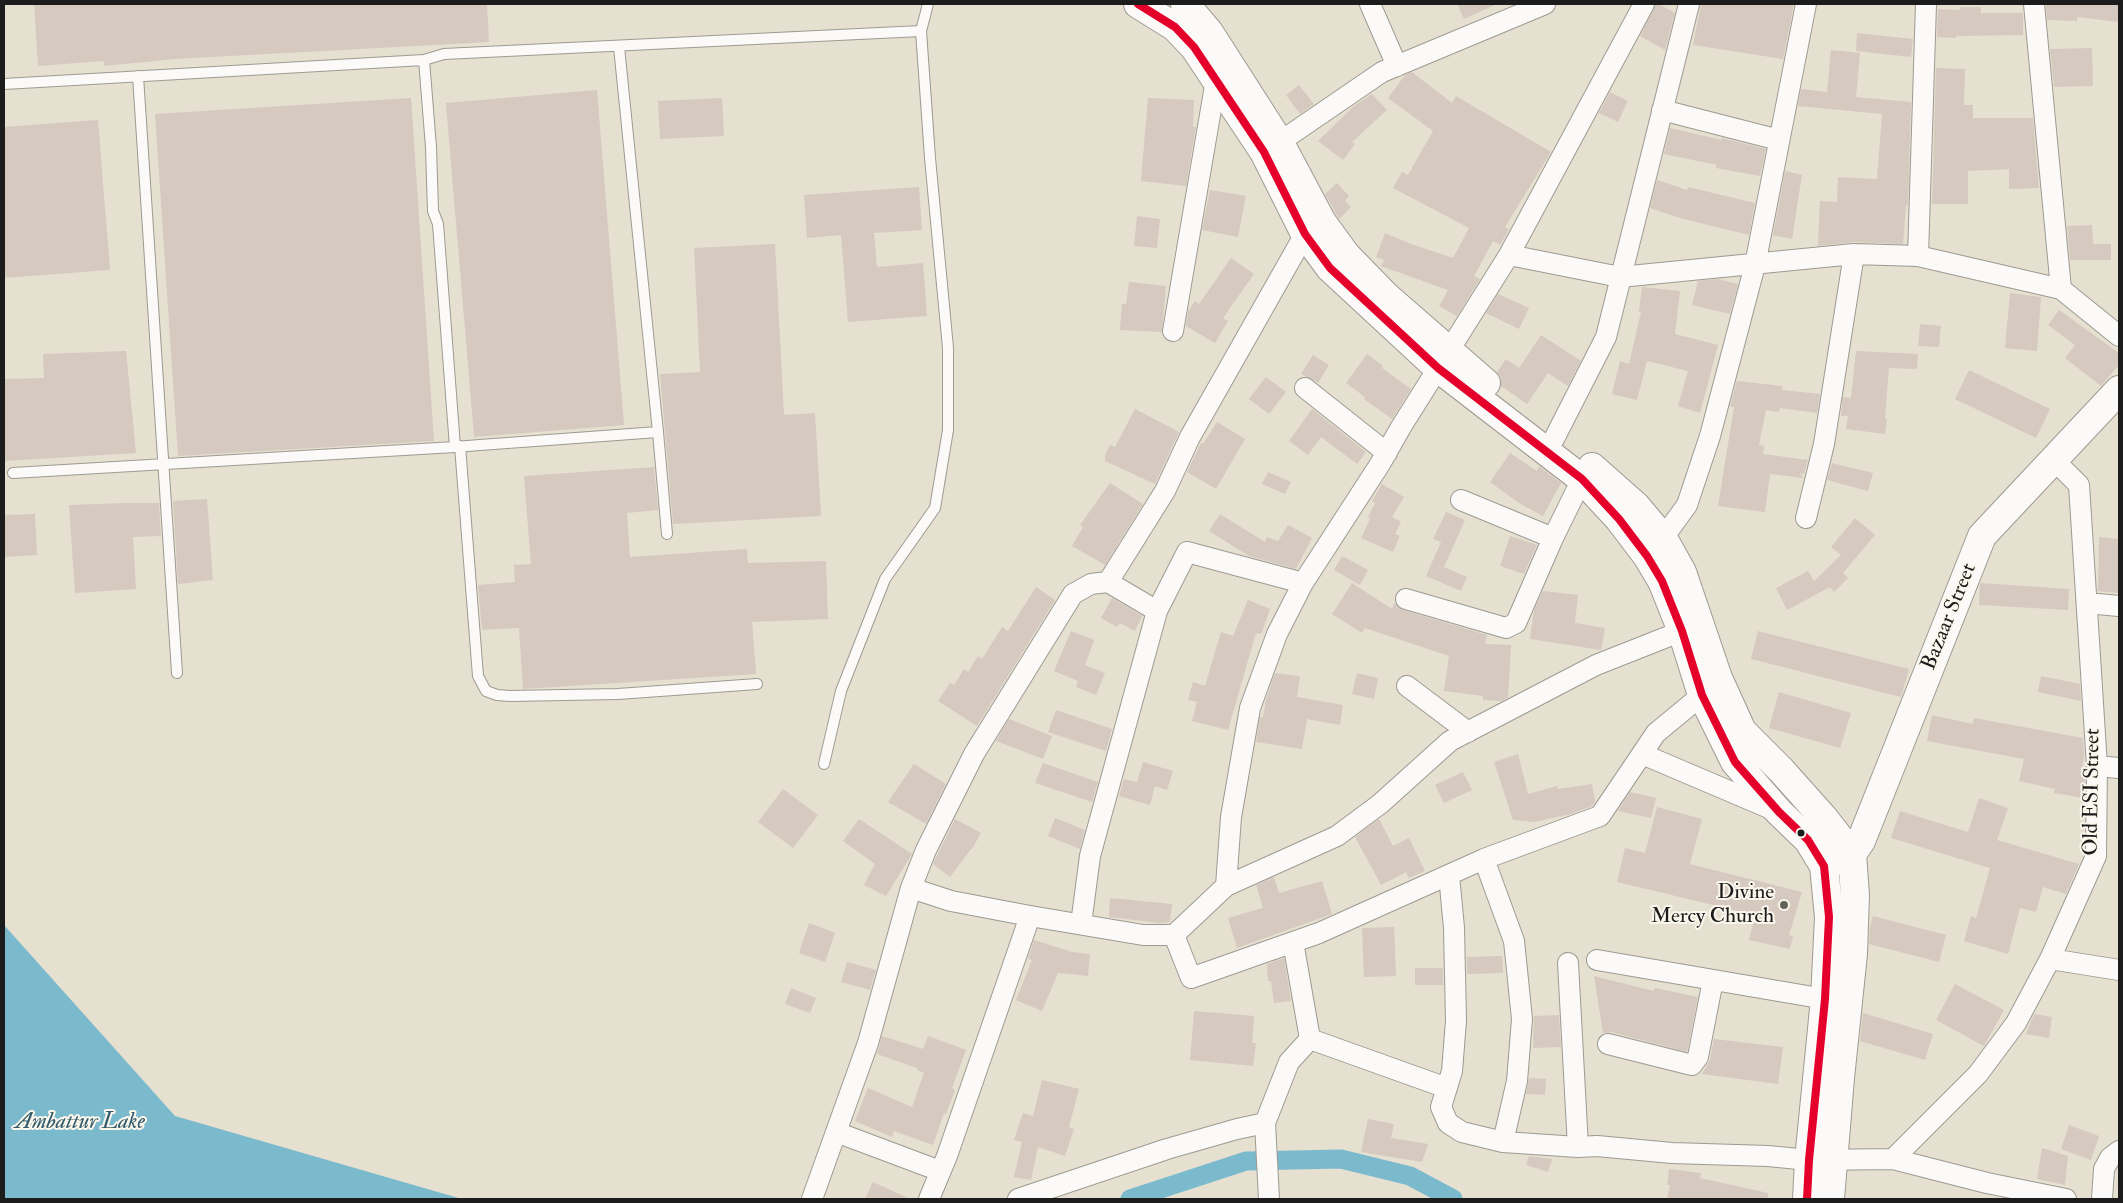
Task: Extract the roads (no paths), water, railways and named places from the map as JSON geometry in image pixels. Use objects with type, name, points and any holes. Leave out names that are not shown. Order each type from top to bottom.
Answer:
[{"type":"main road","points":[[1138,4],[1175,27],[1194,47],[1216,80],[1272,148],[1346,254],[1444,359],[1596,470],[1636,506],[1663,538],[1682,572],[1718,678],[1742,731],[1805,797],[1852,854],[1856,895],[1853,954],[1821,1160],[1807,1199]]},
{"type":"main road","points":[[1185,4],[1209,32],[1272,148],[1305,234],[1330,268],[1444,359],[1582,479],[1620,519],[1647,556],[1662,581],[1682,631],[1702,695],[1735,762],[1779,812],[1808,840],[1824,866],[1829,917],[1821,1160],[1830,1199]]},
{"type":"main road","name":"Bazaar Street","points":[[1852,854],[1861,842],[1982,536],[2119,390]]},
{"type":"main road","points":[[1824,866],[1852,854]]},
{"type":"street","points":[[1370,4],[1397,66]]},
{"type":"street","points":[[1272,148],[1382,72],[1545,4]]},
{"type":"street","points":[[1226,886],[1231,817],[1250,708],[1277,634],[1303,583],[1387,453],[1509,254],[1644,4]]},
{"type":"street","points":[[1554,439],[1606,338],[1689,4]]},
{"type":"street","points":[[1663,538],[1687,505],[1710,436],[1755,265],[1806,4]]},
{"type":"street","points":[[1918,256],[1926,4]]},
{"type":"street","points":[[2034,4],[2061,289]]},
{"type":"street","points":[[1173,331],[1216,80]]},
{"type":"street","points":[[1662,110],[1779,140]]},
{"type":"street","points":[[1108,582],[1165,491],[1194,430],[1305,234]]},
{"type":"street","points":[[1509,254],[1620,277],[1854,254],[1918,256],[2061,289],[2119,336]]},
{"type":"street","points":[[1806,518],[1824,444],[1854,254]]},
{"type":"street","points":[[1304,388],[1387,453]]},
{"type":"street","name":"Old ESI Street","points":[[1893,1159],[1978,1074],[2016,1023],[2050,960],[2096,856],[2097,766],[2079,485],[2054,460]]},
{"type":"street","points":[[1406,599],[1506,628],[1516,623],[1553,538],[1582,479]]},
{"type":"street","points":[[1461,500],[1553,538]]},
{"type":"street","points":[[1081,924],[1090,856],[1157,611],[1187,552],[1303,583]]},
{"type":"street","points":[[812,1199],[868,1043],[912,888],[926,850],[974,754],[1073,594],[1091,584],[1108,582],[1157,611]]},
{"type":"street","points":[[2087,603],[2119,606]]},
{"type":"street","points":[[912,888],[951,901],[1030,916],[1142,935],[1174,935],[1226,886],[1337,836],[1380,804],[1450,741],[1596,665],[1682,631]]},
{"type":"street","points":[[1407,686],[1468,732]]},
{"type":"street","points":[[1174,935],[1191,978],[1319,933],[1484,859],[1600,816],[1656,733],[1702,695]]},
{"type":"street","points":[[1642,754],[1779,812]]},
{"type":"street","points":[[2097,766],[2119,768]]},
{"type":"street","points":[[1484,859],[1514,941],[1522,1019],[1517,1081],[1503,1142]]},
{"type":"street","points":[[1449,875],[1454,928],[1456,1020],[1452,1071],[1441,1107],[1448,1123],[1462,1132],[1503,1142],[1598,1146],[1672,1153],[1768,1156],[1821,1160],[1893,1159],[1987,1183],[2066,1199]]},
{"type":"street","points":[[929,1199],[1030,916]]},
{"type":"street","points":[[1269,1199],[1265,1125],[1290,1062],[1310,1038],[1293,942]]},
{"type":"street","points":[[1598,960],[1825,999]]},
{"type":"street","points":[[2050,960],[2119,970]]},
{"type":"street","points":[[1568,963],[1578,1146]]},
{"type":"street","points":[[1608,1044],[1692,1065],[1698,1056],[1713,980]]},
{"type":"street","points":[[1310,1038],[1447,1088]]},
{"type":"street","points":[[1018,1199],[1166,1149],[1237,1128],[1265,1125]]},
{"type":"street","points":[[836,1132],[940,1171]]},
{"type":"street","points":[[2102,1199],[2104,1169],[2110,1158],[2119,1151]]},
{"type":"lane","points":[[824,764],[842,691],[885,579],[935,508],[948,430],[948,348],[930,158],[921,31],[928,4]]},
{"type":"lane","points":[[4,84],[424,60],[444,54],[921,31]]},
{"type":"lane","points":[[619,46],[667,534]]},
{"type":"lane","points":[[424,60],[431,147],[433,212],[438,224],[478,676],[486,691],[497,695],[510,696],[608,694],[757,684]]},
{"type":"lane","points":[[138,76],[177,673]]},
{"type":"lane","points":[[13,473],[457,447],[658,432]]},
{"type":"water","name":"Ambattur Lake","points":[[4,925],[175,1116],[462,1199],[4,1199]]},
{"type":"waterway","points":[[1130,1199],[1246,1161],[1341,1159],[1410,1176],[1453,1199]]},
{"type":"place","name":"Divine Mercy Church","points":[[1784,905]]}]
